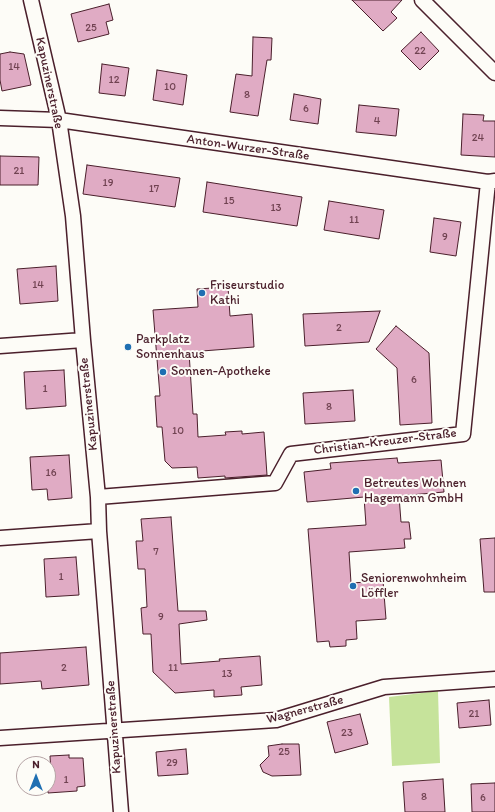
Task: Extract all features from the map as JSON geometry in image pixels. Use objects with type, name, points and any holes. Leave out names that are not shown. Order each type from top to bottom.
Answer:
[{"type":"street","name":"Kapuzinerstraße","points":[[31,0],[59,120],[73,216],[98,497],[99,531],[120,812]]},
{"type":"street","points":[[422,0],[495,73]]},
{"type":"street","name":"Anton-Wurzer-Straße","points":[[0,118],[59,120],[492,181]]},
{"type":"street","name":"Christian-Kreuzer-Straße","points":[[98,497],[275,483],[291,454],[462,434],[492,181]]},
{"type":"street","points":[[0,346],[83,340]]},
{"type":"street","points":[[0,538],[99,531]]},
{"type":"street","name":"Wagnerstraße","points":[[0,738],[114,732],[276,720],[384,687],[495,679]]},
{"type":"green space","points":[[438,691],[440,763],[392,766],[389,697]]},
{"type":"building","points":[[352,0],[402,0],[391,12],[397,18],[383,31]]},
{"type":"building","points":[[109,4],[113,20],[106,22],[109,34],[78,42],[71,14]]},
{"type":"building","points":[[421,32],[439,51],[420,70],[401,51]]},
{"type":"building","points":[[253,37],[272,38],[271,60],[267,60],[258,116],[230,112],[236,74],[252,76]]},
{"type":"building","points":[[10,52],[24,54],[31,85],[2,91],[0,80],[0,54]]},
{"type":"building","points":[[102,64],[129,68],[125,96],[99,93]]},
{"type":"building","points":[[157,70],[187,75],[183,105],[153,100]]},
{"type":"building","points":[[294,94],[321,99],[318,124],[290,120]]},
{"type":"building","points":[[359,105],[399,109],[396,136],[356,132]]},
{"type":"building","points":[[463,114],[484,115],[483,121],[495,121],[495,157],[461,155]]},
{"type":"building","points":[[0,156],[39,157],[38,185],[0,185]]},
{"type":"building","points":[[87,165],[180,178],[175,207],[83,194]]},
{"type":"building","points":[[207,182],[302,197],[297,226],[203,212]]},
{"type":"building","points":[[329,201],[384,210],[379,239],[324,230]]},
{"type":"building","points":[[434,218],[461,222],[456,256],[430,252]]},
{"type":"building","points":[[56,266],[58,301],[20,304],[17,269]]},
{"type":"building","points":[[228,287],[230,316],[252,314],[254,347],[189,352],[193,414],[197,414],[198,437],[226,435],[225,432],[242,431],[242,434],[264,432],[267,475],[198,478],[197,467],[172,468],[165,461],[162,427],[157,427],[155,396],[160,396],[153,310],[198,307],[197,289]]},
{"type":"building","points":[[380,311],[369,342],[305,346],[303,314]]},
{"type":"building","points":[[396,326],[429,353],[432,423],[400,425],[397,368],[376,349]]},
{"type":"building","points":[[64,370],[66,406],[26,409],[24,372]]},
{"type":"building","points":[[353,390],[355,421],[305,424],[303,393]]},
{"type":"building","points":[[69,455],[72,498],[48,500],[47,489],[32,490],[30,457]]},
{"type":"building","points":[[397,458],[398,463],[441,460],[444,492],[399,496],[401,522],[409,522],[411,539],[404,539],[405,548],[349,552],[351,583],[383,581],[386,619],[356,621],[357,639],[346,640],[346,646],[330,647],[329,641],[317,642],[308,529],[366,525],[364,497],[307,502],[304,472],[331,469],[330,463]]},
{"type":"building","points":[[171,517],[178,611],[206,611],[207,620],[179,624],[181,664],[260,656],[262,685],[241,687],[242,695],[214,697],[214,690],[175,693],[153,672],[151,634],[143,634],[141,608],[147,607],[145,569],[138,569],[136,541],[143,541],[141,519]]},
{"type":"building","points":[[495,538],[495,592],[484,592],[480,539]]},
{"type":"building","points":[[76,557],[79,595],[46,597],[44,559]]},
{"type":"building","points":[[86,647],[89,685],[42,689],[41,681],[0,684],[0,653]]},
{"type":"building","points":[[489,700],[491,725],[459,728],[457,703]]},
{"type":"building","points":[[360,714],[368,744],[335,753],[327,722]]},
{"type":"building","points":[[299,744],[301,775],[272,776],[263,772],[260,765],[269,756],[268,746]]},
{"type":"building","points":[[186,749],[188,774],[158,776],[156,752]]},
{"type":"building","points":[[69,755],[69,758],[83,758],[85,786],[77,787],[77,791],[56,792],[56,756],[50,756]]},
{"type":"building","points":[[443,779],[445,812],[405,812],[403,782]]},
{"type":"building","points":[[495,783],[495,812],[472,812],[471,784]]},
{"type":"place","name":"Friseurstudio Kathi","points":[[202,293]]},
{"type":"place","name":"Parkplatz Sonnenhaus","points":[[128,347]]},
{"type":"place","name":"Sonnen-Apotheke","points":[[163,372]]},
{"type":"place","name":"Betreutes Wohnen Hagemann GmbH","points":[[356,491]]},
{"type":"place","name":"Seniorenwohnheim Löffler","points":[[353,586]]}]
